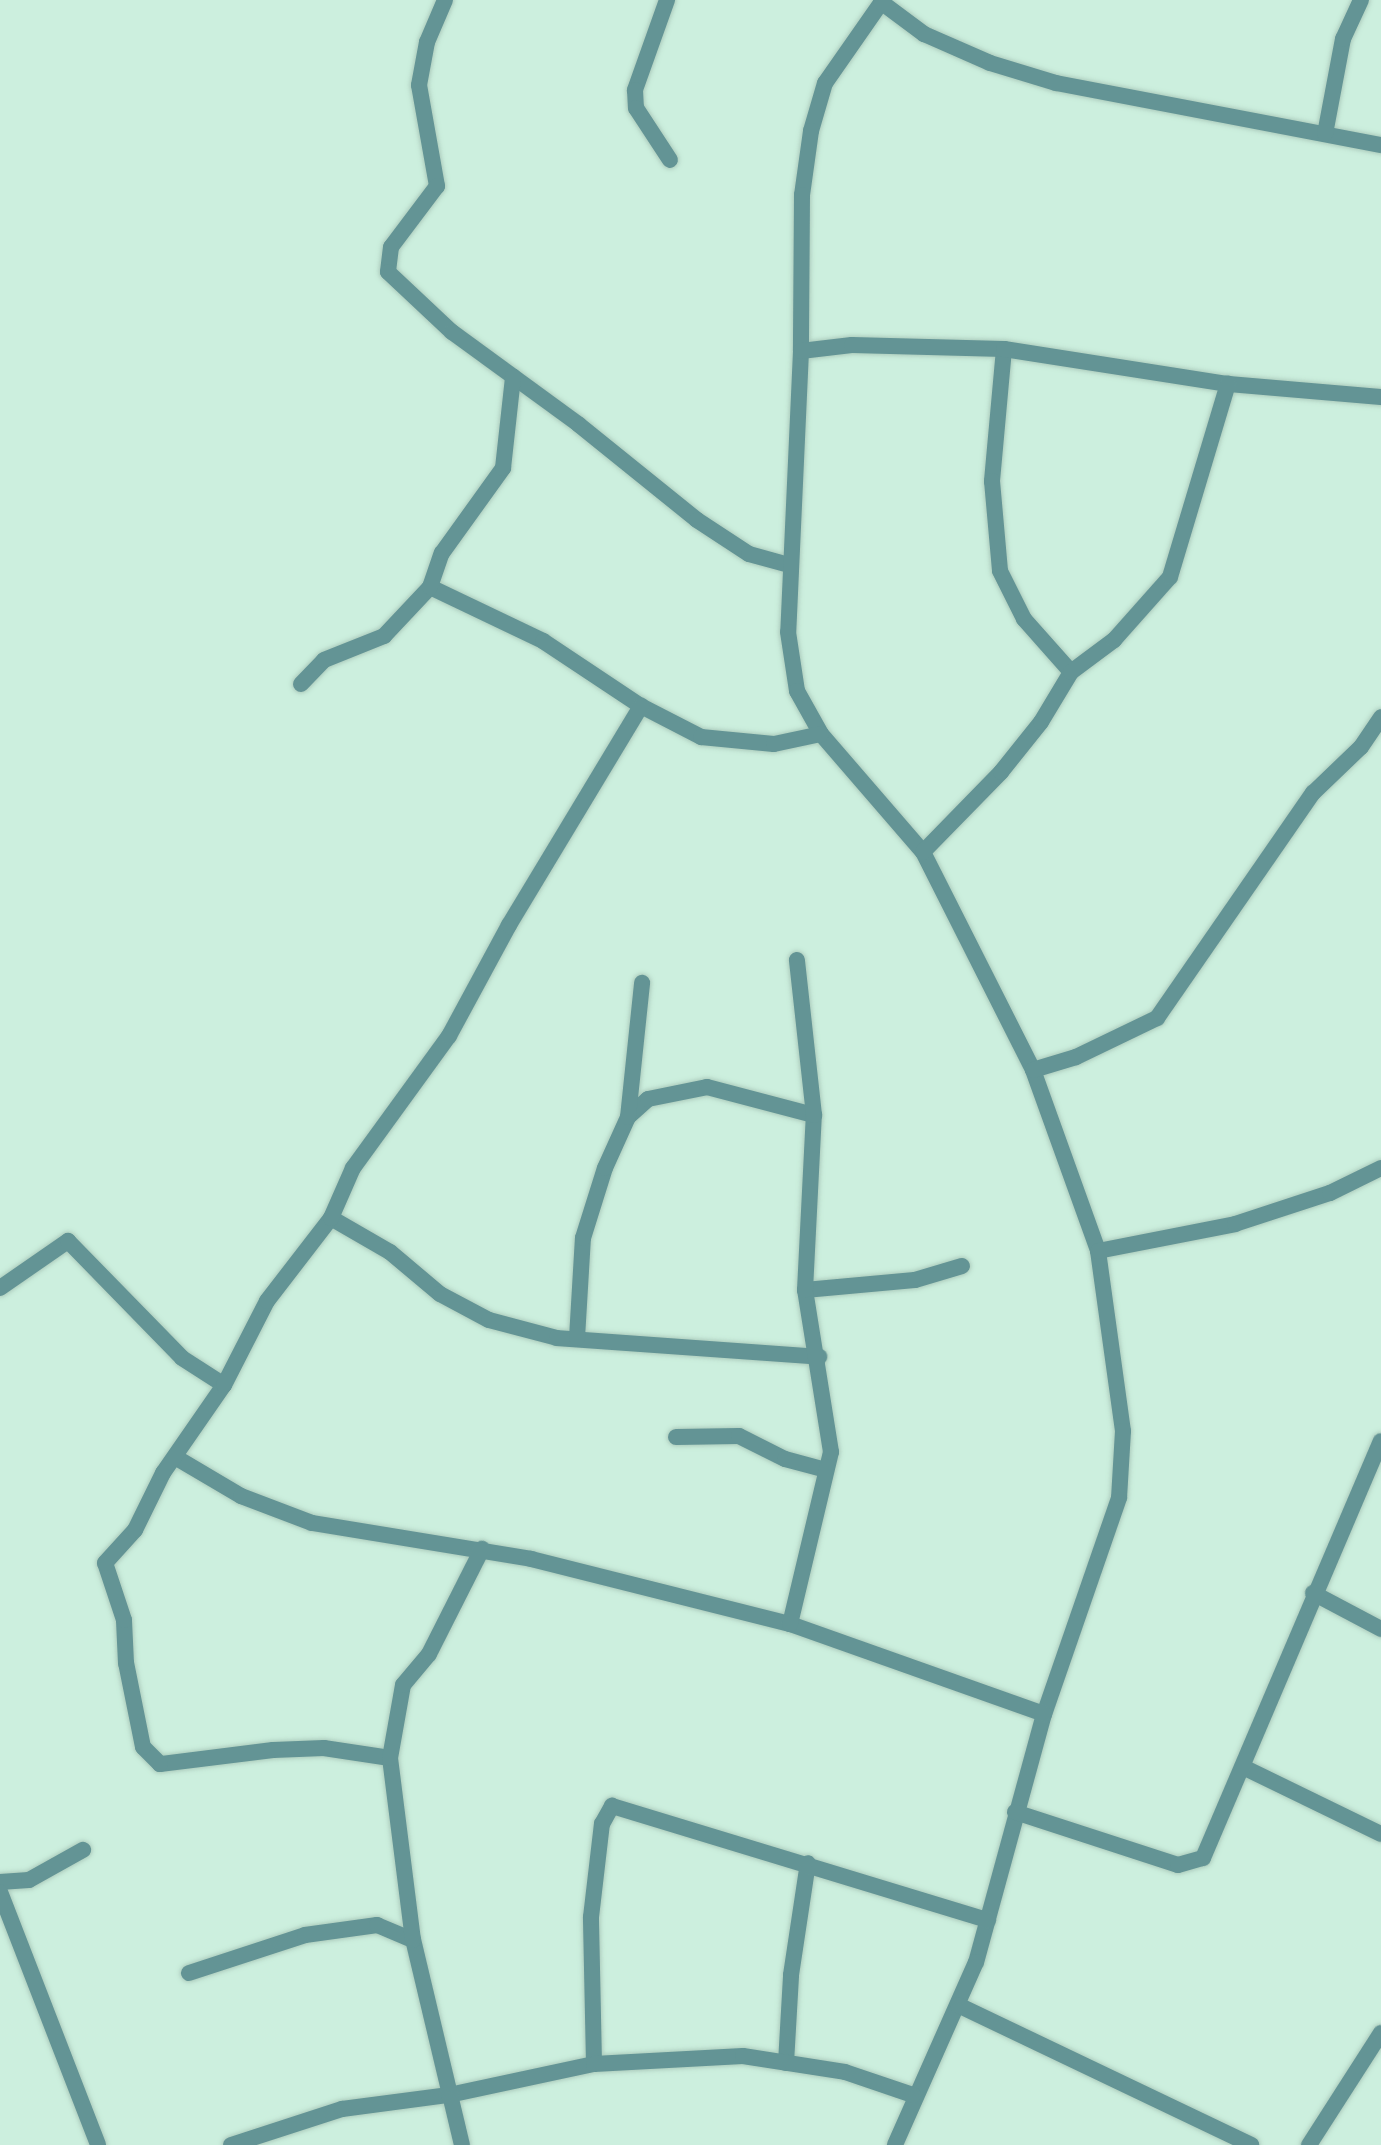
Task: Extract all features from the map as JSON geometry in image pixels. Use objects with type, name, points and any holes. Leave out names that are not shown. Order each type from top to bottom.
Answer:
[{"type":"street","points":[[445,0],[427,42],[419,85],[437,186],[391,247],[388,272],[452,332],[725,541],[789,565]]},
{"type":"street","points":[[667,0],[635,90],[636,108],[649,133],[670,160]]},
{"type":"street","points":[[1325,134],[1343,39],[1361,0]]},
{"type":"street","points":[[895,2145],[913,2095],[958,2005],[988,1920],[1044,1714],[1119,1498],[1123,1431],[1098,1251],[1033,1070],[923,852],[821,734],[797,691],[788,632],[789,565],[801,351],[802,195],[811,131],[825,83],[882,1],[924,34],[1016,71],[1130,100],[1381,145]]},
{"type":"street","points":[[801,351],[852,345],[1004,349],[1228,384],[1381,397]]},
{"type":"street","points":[[1004,349],[992,481],[1000,571],[1024,619],[1071,672]]},
{"type":"street","points":[[301,684],[324,660],[384,636],[430,587],[442,553],[503,468],[513,377]]},
{"type":"street","points":[[923,852],[1001,772],[1041,722],[1071,672],[1114,640],[1170,577],[1228,384]]},
{"type":"street","points":[[430,587],[543,641],[641,706],[701,737],[774,744],[821,734]]},
{"type":"street","points":[[390,1758],[324,1748],[286,1749],[160,1764],[143,1747],[126,1663],[124,1620],[105,1563],[135,1530],[175,1457],[224,1385],[267,1301],[331,1218],[353,1168],[449,1036],[509,925],[641,706]]},
{"type":"street","points":[[1033,1070],[1076,1057],[1157,1018],[1313,793],[1361,747],[1381,717]]},
{"type":"street","points":[[790,1624],[831,1452],[819,1357],[805,1290],[814,1115],[797,960]]},
{"type":"street","points":[[577,1338],[583,1238],[605,1168],[628,1117],[642,983]]},
{"type":"street","points":[[628,1117],[648,1099],[707,1087],[814,1115]]},
{"type":"street","points":[[1098,1251],[1235,1224],[1330,1193],[1381,1168]]},
{"type":"street","points":[[331,1218],[390,1252],[440,1294],[489,1320],[577,1338],[819,1357]]},
{"type":"street","points":[[0,1288],[68,1241],[182,1358],[224,1385]]},
{"type":"street","points":[[805,1290],[915,1280],[962,1266]]},
{"type":"street","points":[[676,1437],[739,1436],[785,1459],[826,1470]]},
{"type":"street","points":[[1015,1812],[1178,1865],[1203,1858],[1313,1593],[1381,1441]]},
{"type":"street","points":[[175,1457],[241,1496],[312,1523],[482,1549],[790,1624],[1044,1714]]},
{"type":"street","points":[[462,2145],[413,1940],[390,1758],[403,1685],[429,1654],[482,1549]]},
{"type":"street","points":[[1313,1593],[1381,1629]]},
{"type":"street","points":[[1243,1767],[1381,1834]]},
{"type":"street","points":[[594,2064],[591,1917],[602,1824],[612,1806],[988,1920]]},
{"type":"street","points":[[0,1882],[29,1880],[83,1850]]},
{"type":"street","points":[[786,2063],[791,1975],[808,1863]]},
{"type":"street","points":[[0,1892],[98,2145]]},
{"type":"street","points":[[189,1973],[305,1935],[377,1925],[413,1940]]},
{"type":"street","points":[[958,2005],[1251,2145]]},
{"type":"street","points":[[1309,2145],[1381,2033]]},
{"type":"street","points":[[240,2143],[342,2109],[449,2095],[594,2064],[743,2056],[845,2072],[913,2095]]}]
